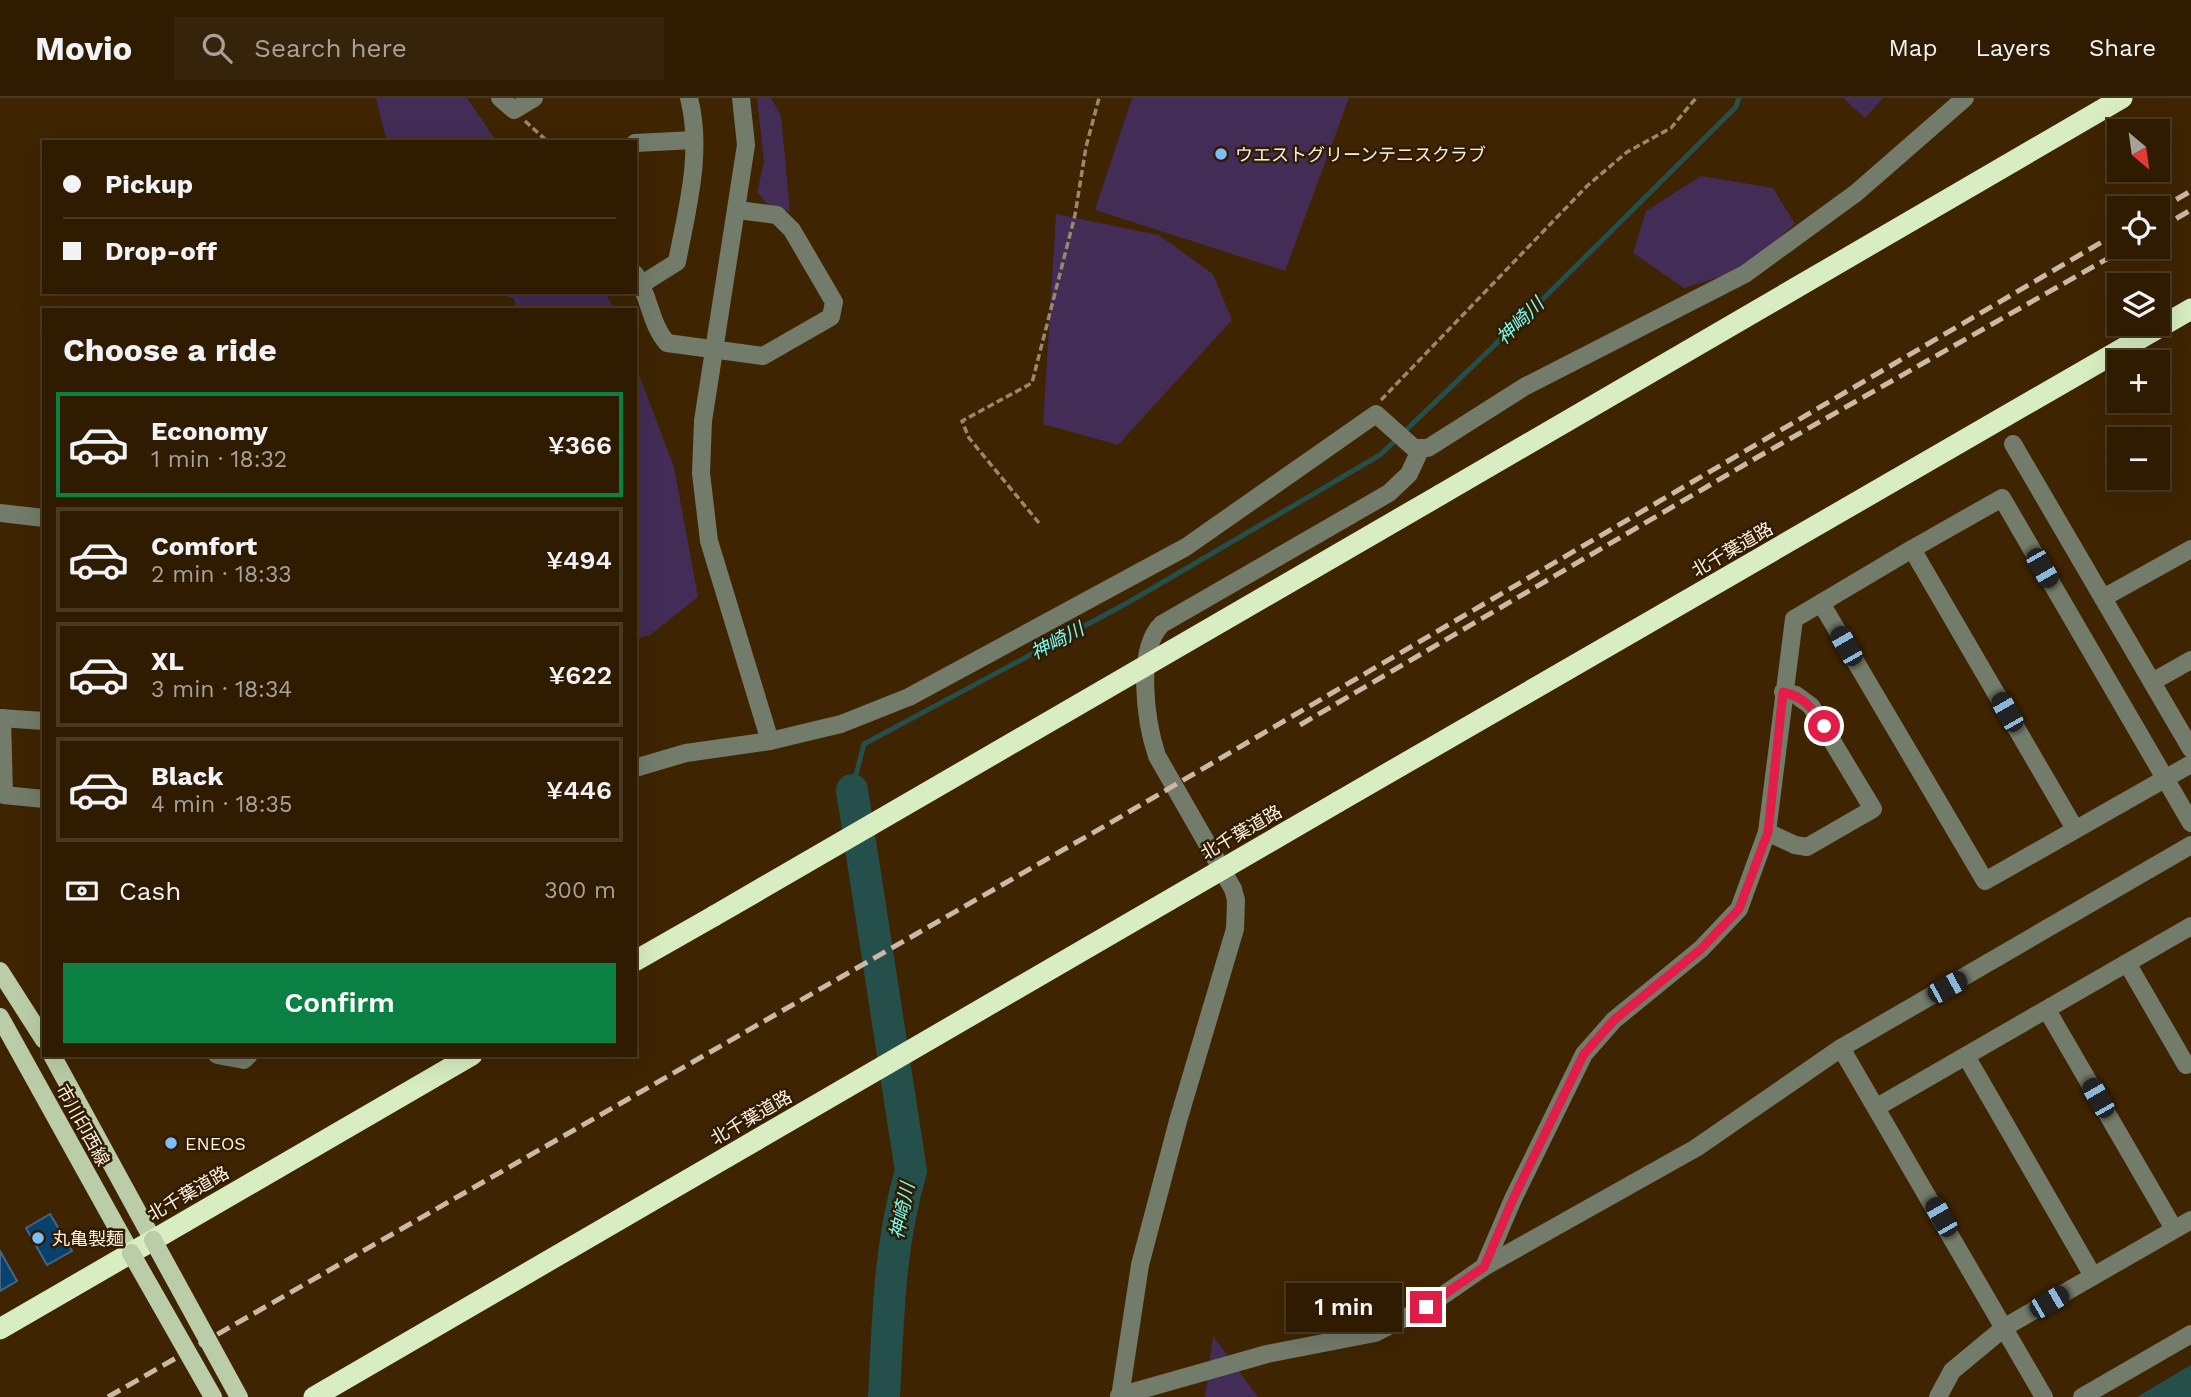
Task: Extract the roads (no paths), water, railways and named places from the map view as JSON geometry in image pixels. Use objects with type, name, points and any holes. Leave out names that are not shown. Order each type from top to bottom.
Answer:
[{"type":"highway","points":[[637,960],[2122,98]]},
{"type":"highway","name":"北千葉道路","points":[[314,1397],[2191,309]]},
{"type":"highway","name":"北千葉道路","points":[[0,1329],[469,1057]]},
{"type":"main road","points":[[0,971],[42,1037]]},
{"type":"main road","name":"市川印西線","points":[[0,1017],[213,1397]]},
{"type":"main road","name":"市川印西線","points":[[53,1057],[239,1397]]},
{"type":"street","points":[[507,104],[534,98]]},
{"type":"street","points":[[689,98],[694,140],[693,171],[677,262],[639,279],[658,333],[667,343],[763,356],[831,317],[834,302],[792,230],[777,215],[738,210]]},
{"type":"street","points":[[741,98],[746,145],[738,210],[703,421],[702,460],[709,541],[770,741]]},
{"type":"street","points":[[637,767],[685,753],[770,741],[841,724],[909,697],[1186,547],[1376,414],[1415,446],[1428,448],[1524,387],[1745,274],[1856,193],[1965,98]]},
{"type":"street","points":[[637,143],[694,140]]},
{"type":"street","points":[[2013,444],[2191,749]]},
{"type":"street","points":[[1415,446],[1409,474],[1389,494],[1162,624],[1150,638],[1146,679],[1152,741],[1157,756],[1233,888],[1237,912],[1235,929],[1178,1121],[1140,1265],[1120,1396],[1267,1354],[1375,1333],[1426,1307],[1484,1267],[1696,1148],[1841,1048],[2191,845]]},
{"type":"street","points":[[1484,1267],[1513,1199],[1584,1054],[1614,1020],[1701,949],[1739,909],[1768,832],[1794,619],[2002,498],[2191,823]]},
{"type":"street","points":[[0,513],[42,518]]},
{"type":"street","points":[[1912,549],[2075,829]]},
{"type":"street","points":[[2103,598],[2191,549]]},
{"type":"street","points":[[1821,603],[1985,881],[2191,764]]},
{"type":"street","points":[[2152,682],[2191,660]]},
{"type":"street","points":[[1768,832],[1795,845],[1807,847],[1873,808],[1811,706],[1796,695],[1783,692]]},
{"type":"street","points":[[42,721],[1,718],[4,795],[42,799]]},
{"type":"street","points":[[1877,1107],[2191,926]]},
{"type":"street","points":[[2127,963],[2189,1067]]},
{"type":"street","points":[[2046,1010],[2174,1229]]},
{"type":"street","points":[[1841,1048],[2044,1397]]},
{"type":"street","points":[[1966,1056],[2093,1276]]},
{"type":"street","points":[[228,1057],[244,1060],[247,1057]]},
{"type":"street","points":[[1938,1397],[1952,1371],[2005,1327],[2191,1220]]},
{"type":"street","points":[[2082,1397],[2191,1334]]},
{"type":"water","points":[[2191,1365],[2191,1397],[2137,1397]]},
{"type":"waterway","name":"神崎川","points":[[852,790],[864,744],[1129,602],[1380,455],[1549,293],[1736,107],[1739,98]]},
{"type":"waterway","name":"神崎川","points":[[852,790],[911,1171],[894,1255],[884,1397]]},
{"type":"railway","points":[[2170,203],[2191,191]]},
{"type":"railway","points":[[2170,222],[2191,210]]},
{"type":"railway","points":[[108,1397],[1110,823],[2107,239]]},
{"type":"railway","points":[[1300,725],[1756,458],[2107,259]]},
{"type":"place","name":"ウエストグリーンテニスクラブ","points":[[1221,154]]},
{"type":"place","name":"ENEOS","points":[[171,1143]]},
{"type":"place","name":"丸亀製麺","points":[[38,1238]]}]
